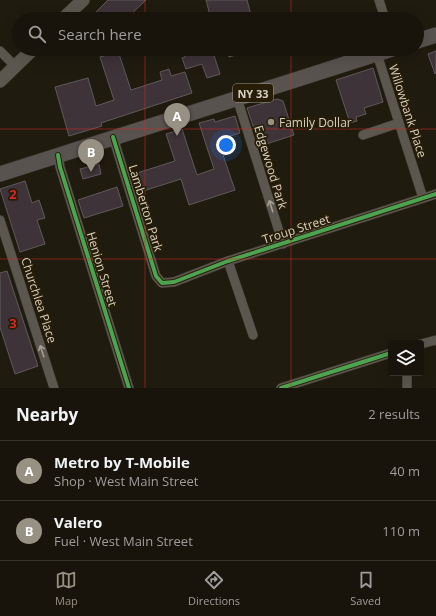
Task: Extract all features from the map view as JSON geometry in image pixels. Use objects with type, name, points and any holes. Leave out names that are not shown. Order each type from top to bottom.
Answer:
[{"type":"main road","points":[[70,12],[83,0]]},
{"type":"main road","points":[[424,39],[436,35]]},
{"type":"main road","points":[[0,81],[26,56]]},
{"type":"main road","name":"NY 33","points":[[0,174],[371,56]]},
{"type":"street","points":[[379,0],[383,12]]},
{"type":"street","points":[[0,51],[15,66]]},
{"type":"street","name":"Willowbank Place","points":[[378,56],[423,198]]},
{"type":"street","name":"Edgewood Park","points":[[237,98],[283,244]]},
{"type":"street","points":[[363,136],[399,123]]},
{"type":"street","name":"Lamberton Park","points":[[113,137],[156,276],[162,283]]},
{"type":"street","name":"Henion Street","points":[[58,155],[129,388]]},
{"type":"street","name":"Troup Street","points":[[162,283],[174,282],[228,261],[436,194]]},
{"type":"street","name":"Churchlea Place","points":[[0,220],[54,388]]},
{"type":"street","points":[[228,261],[253,335]]},
{"type":"street","points":[[424,343],[436,340]]},
{"type":"street","points":[[281,388],[308,384],[388,355]]},
{"type":"street","points":[[407,376],[407,388]]},
{"type":"building","points":[[108,0],[146,0],[133,12],[96,12]]},
{"type":"building","points":[[206,0],[247,0],[250,12],[209,12]]},
{"type":"building","points":[[436,51],[436,73],[435,74],[428,54]]},
{"type":"building","points":[[120,56],[131,90],[162,80],[160,72],[169,69],[171,76],[185,72],[192,93],[101,123],[102,126],[69,136],[55,87],[88,78],[96,106],[114,100],[100,57]]},
{"type":"building","points":[[214,56],[220,74],[207,78],[202,64],[186,69],[182,58]]},
{"type":"building","points":[[373,68],[383,102],[364,108],[366,114],[356,117],[357,121],[350,123],[336,80]]},
{"type":"building","name":"Family Dollar","points":[[277,99],[283,101],[294,135],[260,146],[247,108]]},
{"type":"building","points":[[235,116],[240,133],[221,139],[226,155],[223,155],[235,190],[189,205],[181,179],[140,192],[134,174],[175,161],[166,134],[182,129],[197,175],[214,169],[199,123],[214,119],[215,122]]},
{"type":"building","points":[[99,164],[101,174],[83,179],[80,169]]},
{"type":"building","points":[[25,181],[32,203],[39,200],[45,218],[37,220],[45,244],[20,252],[0,189]]},
{"type":"building","points":[[117,187],[123,206],[84,218],[78,200]]},
{"type":"building","points":[[7,271],[38,366],[15,374],[0,327],[0,273]]},
{"type":"cycle path","points":[[113,137],[156,276],[162,283],[174,282],[228,261],[436,194]]},
{"type":"cycle path","points":[[58,155],[60,167],[129,388]]},
{"type":"cycle path","points":[[281,388],[388,354]]},
{"type":"place","name":"Family Dollar","points":[[271,122]]},
{"type":"place","name":"Metro by T-Mobile","points":[[177,136]]},
{"type":"place","name":"Valero","points":[[91,172]]}]
